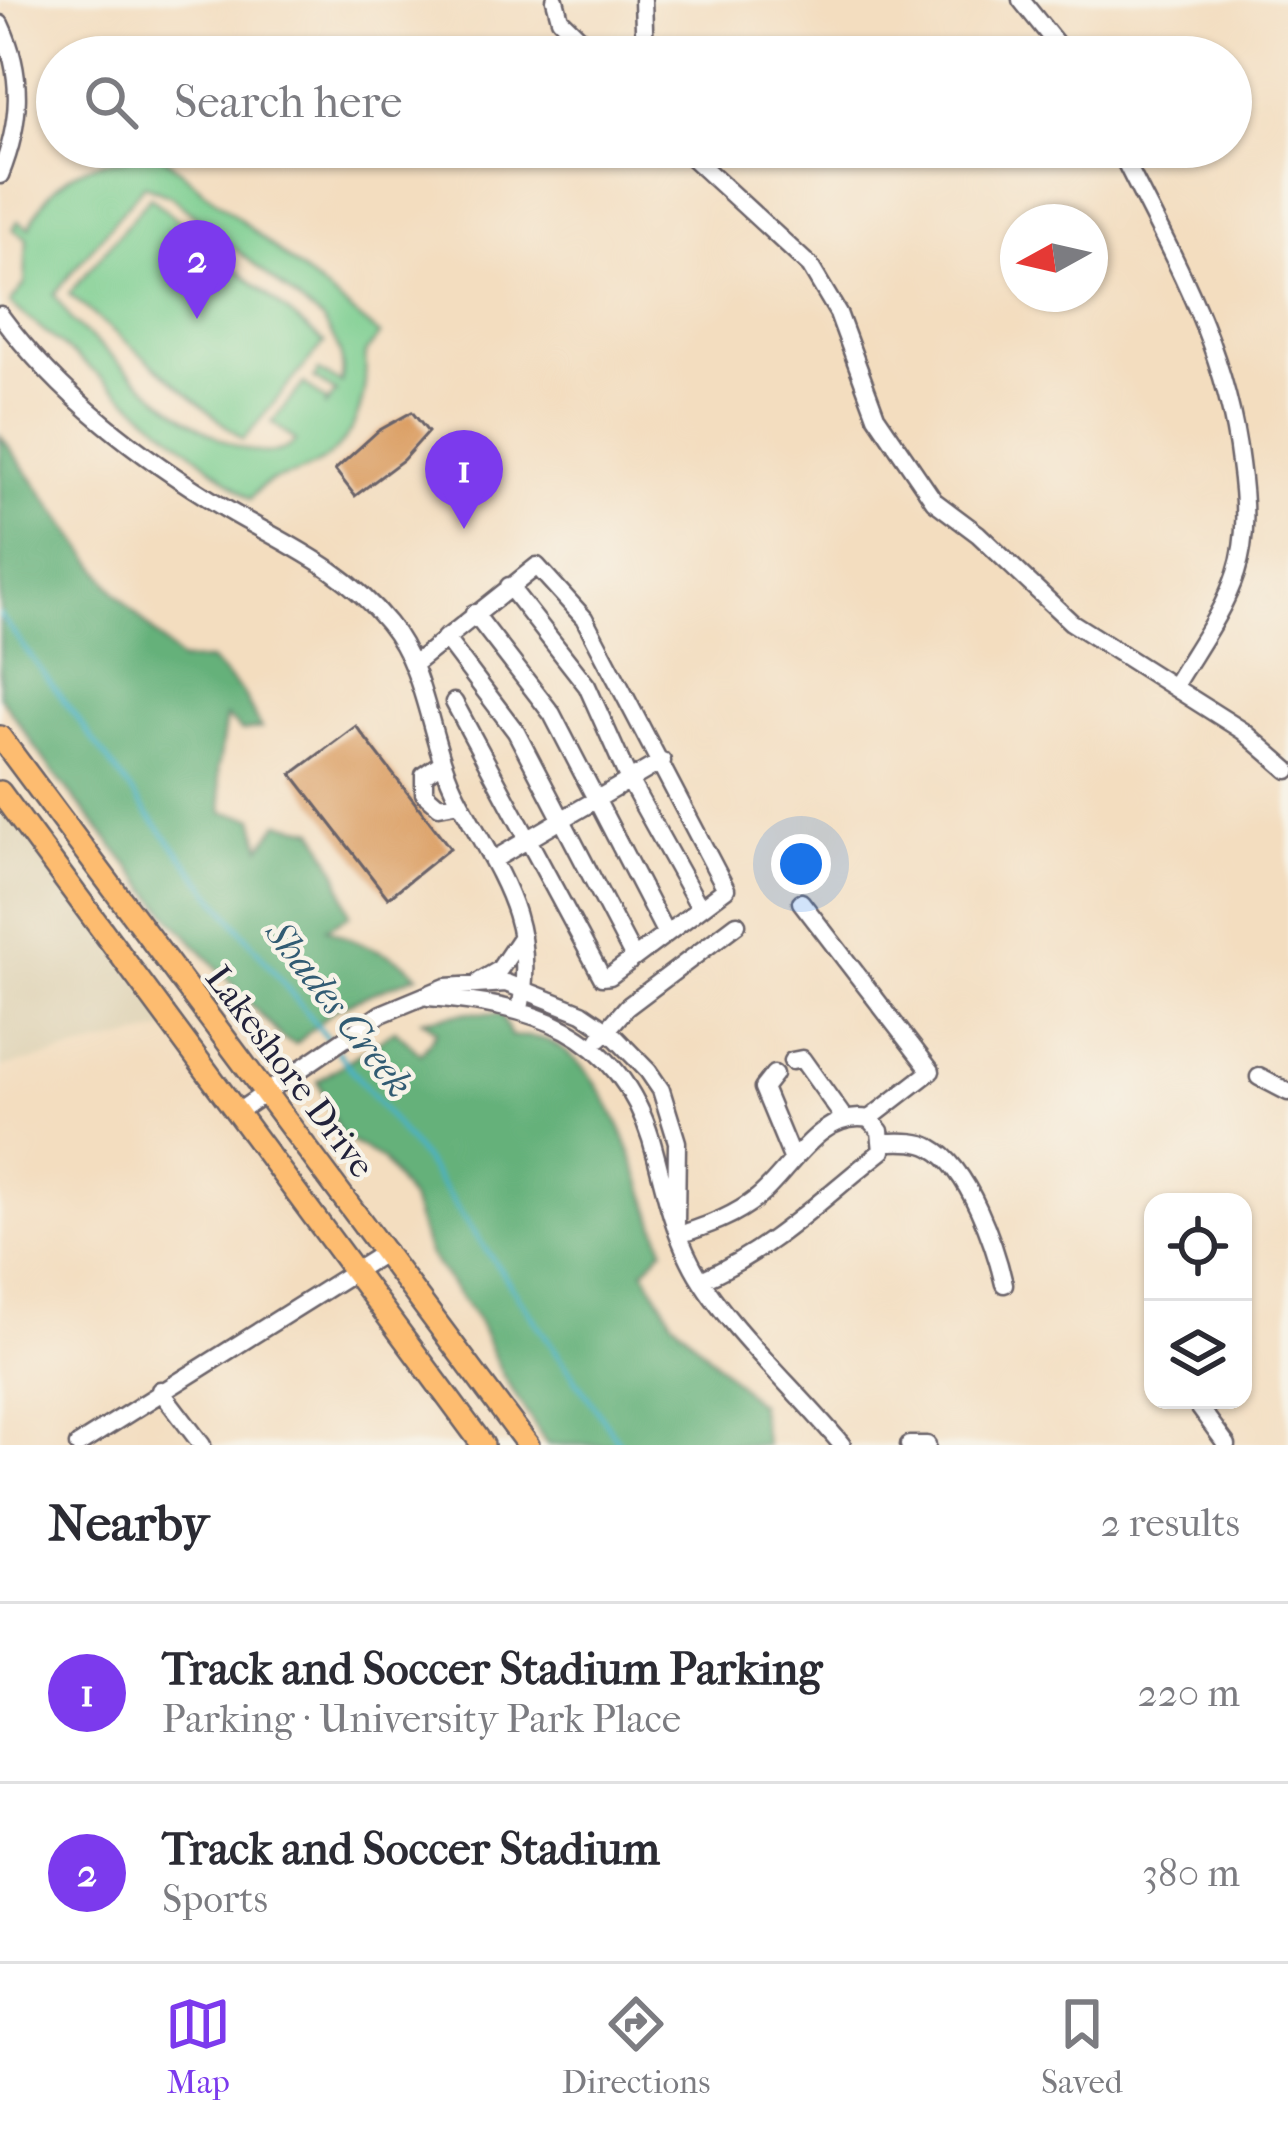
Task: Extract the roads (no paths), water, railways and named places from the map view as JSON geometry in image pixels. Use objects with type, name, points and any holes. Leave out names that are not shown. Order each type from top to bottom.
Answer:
[{"type":"main road","name":"Lakeshore Drive","points":[[0,737],[528,1445]]},
{"type":"main road","name":"Lakeshore Drive","points":[[0,792],[483,1445]]},
{"type":"street","points":[[555,0],[560,19],[577,36]]},
{"type":"street","points":[[643,0],[644,36]]},
{"type":"street","points":[[1021,0],[1050,36]]},
{"type":"street","points":[[0,23],[19,91],[17,121],[0,175]]},
{"type":"street","points":[[703,168],[810,266],[827,289],[876,416],[934,501],[1071,622],[1260,744],[1288,770]]},
{"type":"street","points":[[1129,168],[1194,292],[1217,349],[1233,412],[1244,494],[1245,535],[1236,573],[1174,686]]},
{"type":"street","points":[[0,315],[44,371],[137,452],[230,511],[318,557],[390,625],[413,664],[440,764],[514,896],[523,935],[525,987],[520,1010]]},
{"type":"street","points":[[413,664],[537,566],[584,618],[727,881],[726,889],[602,977],[454,702]]},
{"type":"street","points":[[509,586],[587,686],[629,780],[700,908]]},
{"type":"street","points":[[474,613],[552,714],[593,802],[666,934]]},
{"type":"street","points":[[445,638],[516,732],[634,958]]},
{"type":"street","points":[[493,860],[662,761]]},
{"type":"street","points":[[440,764],[424,775],[424,793],[439,806],[460,802]]},
{"type":"street","points":[[678,1230],[730,1218],[763,1194],[792,1158],[844,1118],[869,1119],[931,1071],[801,902]]},
{"type":"street","points":[[592,1048],[627,1007],[737,925]]},
{"type":"street","points":[[480,981],[500,970],[523,935]]},
{"type":"street","points":[[239,1111],[352,1030],[446,987],[480,981],[525,987],[606,1030],[633,1052],[661,1090],[677,1142],[678,1230]]},
{"type":"street","points":[[428,997],[496,1002],[520,1010],[592,1048],[629,1085],[678,1230],[701,1280],[842,1445]]},
{"type":"street","points":[[792,1061],[802,1059],[844,1118]]},
{"type":"street","points":[[774,1074],[764,1088],[792,1158]]},
{"type":"street","points":[[1259,1077],[1288,1092]]},
{"type":"street","points":[[701,1280],[742,1262],[795,1226],[882,1151],[884,1142],[869,1119]]},
{"type":"street","points":[[654,1150],[677,1142]]},
{"type":"street","points":[[884,1142],[911,1142],[943,1157],[992,1234],[1004,1284]]},
{"type":"street","points":[[78,1445],[387,1251]]},
{"type":"street","points":[[160,1390],[202,1445]]},
{"type":"street","points":[[1201,1409],[1227,1445]]},
{"type":"street","points":[[909,1445],[927,1445]]},
{"type":"waterway","name":"Shades Creek","points":[[0,615],[149,815],[330,1042]]},
{"type":"waterway","name":"Shades Creek","points":[[337,1051],[424,1160],[621,1445]]},
{"type":"place","name":"Track and Soccer Stadium","points":[[197,319]]},
{"type":"place","name":"Track and Soccer Stadium Parking","points":[[464,529]]}]
